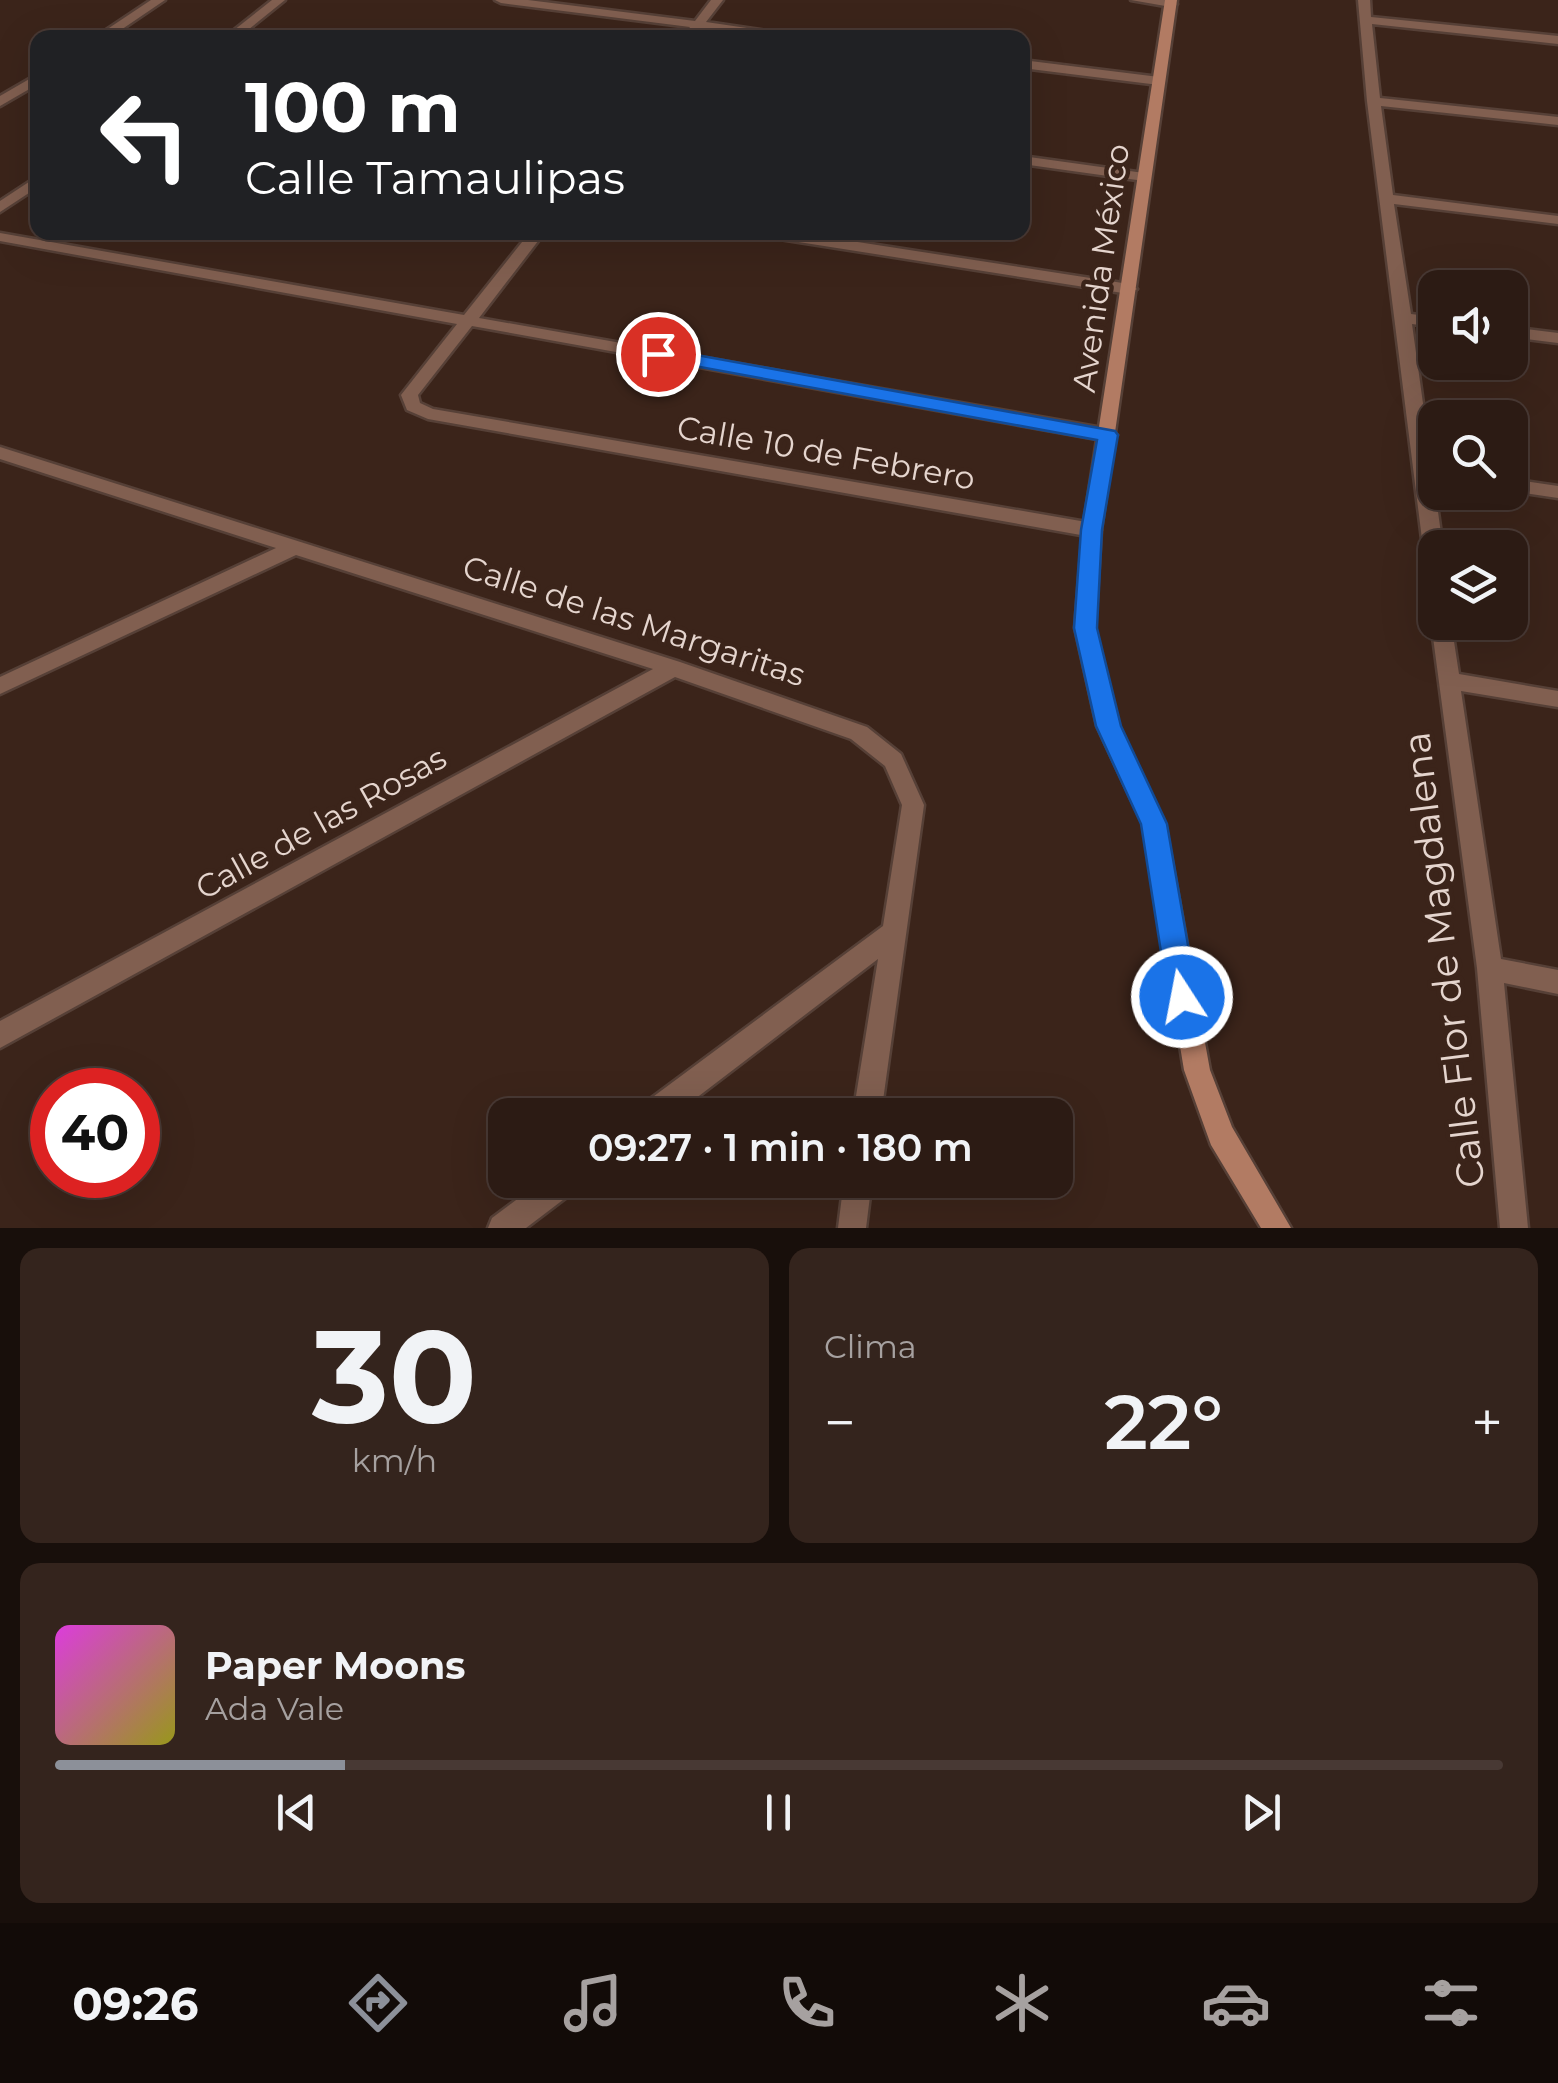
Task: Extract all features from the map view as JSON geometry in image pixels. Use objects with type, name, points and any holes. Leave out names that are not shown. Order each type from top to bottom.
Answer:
[{"type":"street","points":[[112,30],[159,0]]},
{"type":"street","points":[[240,30],[279,0]]},
{"type":"street","points":[[501,0],[745,30]]},
{"type":"street","points":[[694,30],[717,0]]},
{"type":"street","points":[[1138,0],[1171,2]]},
{"type":"street","points":[[1364,0],[1373,101],[1418,400]]},
{"type":"street","name":"Avenida México","points":[[1171,2],[1092,530],[1085,628],[1108,726],[1154,824],[1197,1070],[1221,1135],[1277,1228]]},
{"type":"street","points":[[1366,20],[1558,40]]},
{"type":"street","points":[[1030,65],[1159,81]]},
{"type":"street","points":[[0,102],[30,83]]},
{"type":"street","points":[[1373,101],[1558,120]]},
{"type":"street","points":[[1030,161],[1144,177]]},
{"type":"street","points":[[0,208],[30,186]]},
{"type":"street","points":[[1389,199],[1558,220]]},
{"type":"street","points":[[0,237],[1108,435]]},
{"type":"street","name":"Calle 10 de Febrero","points":[[532,240],[409,395],[413,406],[428,414],[1092,530]]},
{"type":"street","points":[[813,240],[1130,289]]},
{"type":"street","points":[[1405,318],[1418,320]]},
{"type":"street","points":[[1528,334],[1558,338]]},
{"type":"street","name":"Calle de las Margaritas","points":[[0,453],[673,668],[859,733],[893,760],[913,805],[869,1098]]},
{"type":"street","points":[[1528,487],[1558,492]]},
{"type":"street","points":[[0,686],[292,548]]},
{"type":"street","name":"Calle Flor de Magdalena","points":[[1443,640],[1490,968],[1514,1228]]},
{"type":"street","name":"Calle de las Rosas","points":[[0,1034],[673,668]]},
{"type":"street","points":[[1447,680],[1558,700]]},
{"type":"street","points":[[674,1098],[891,934]]},
{"type":"street","points":[[1490,968],[1558,982]]},
{"type":"street","points":[[502,1228],[542,1198]]},
{"type":"street","points":[[852,1228],[856,1198]]},
{"type":"route","points":[[658,354],[1108,435],[1092,530],[1085,628],[1108,726],[1154,824],[1182,997]]}]
